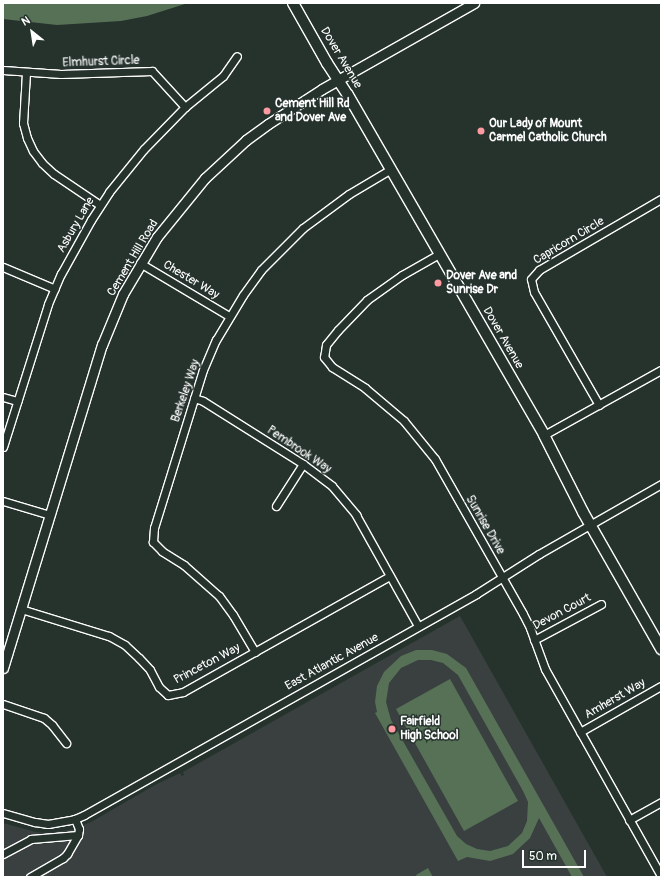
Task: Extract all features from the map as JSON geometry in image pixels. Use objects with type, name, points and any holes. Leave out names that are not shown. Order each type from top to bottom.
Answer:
[{"type":"main road","name":"Dover Avenue","points":[[293,3],[391,169],[544,435],[590,524],[661,649]]},
{"type":"street","name":"Cement Hill Road","points":[[3,668],[102,345],[123,294],[140,263],[174,214],[205,178],[225,159],[268,124],[338,80],[474,3]]},
{"type":"street","name":"Asbury Lane","points":[[3,447],[40,326],[55,289],[78,241],[100,205],[144,149],[185,107],[223,76],[237,56]]},
{"type":"street","name":"Elmhurst Circle","points":[[3,70],[61,74],[152,71],[185,107]]},
{"type":"street","points":[[26,72],[23,123],[27,138],[33,151],[42,163],[54,174],[100,205]]},
{"type":"street","name":"Berkeley Way","points":[[255,652],[233,615],[219,596],[184,565],[153,542],[154,528],[203,370],[229,316],[261,270],[303,228],[350,194],[391,169]]},
{"type":"street","name":"Capricorn Circle","points":[[599,405],[534,292],[531,279],[539,270],[661,199]]},
{"type":"street","name":"Sunrise Drive","points":[[439,254],[402,275],[368,300],[342,326],[326,346],[324,357],[332,367],[383,402],[404,421],[420,439],[438,464],[530,628],[544,669],[661,876]]},
{"type":"street","name":"Chester Way","points":[[140,263],[229,316]]},
{"type":"street","points":[[3,266],[55,289]]},
{"type":"street","points":[[544,435],[661,370]]},
{"type":"street","points":[[3,397],[17,401]]},
{"type":"street","name":"Pembrook Way","points":[[194,398],[203,401],[318,474],[344,499],[356,515],[418,626]]},
{"type":"street","points":[[276,506],[303,464]]},
{"type":"street","name":"East Atlantic Avenue","points":[[3,813],[48,824],[75,819],[418,626],[590,524],[661,484]]},
{"type":"street","points":[[3,501],[50,515]]},
{"type":"street","name":"Princeton Way","points":[[21,609],[109,636],[125,645],[150,670],[159,687],[168,695],[183,692],[390,576]]},
{"type":"street","name":"Devon Court","points":[[534,640],[601,604]]},
{"type":"street","name":"Amherst Way","points":[[580,732],[661,686]]},
{"type":"street","points":[[3,704],[44,718],[52,725],[66,743]]},
{"type":"street","points":[[630,820],[661,802]]},
{"type":"street","points":[[30,877],[63,858],[78,835],[79,829],[75,819]]},
{"type":"street","points":[[3,854],[31,839],[78,835]]},
{"type":"shaded area","name":"Fairfield High School","points":[[460,616],[607,877],[3,877],[3,823],[36,832],[48,833],[74,829],[91,822],[155,785],[180,773],[182,776],[184,775],[183,772]]},
{"type":"green space","points":[[3,3],[188,3],[147,16],[121,21],[57,25],[3,19]]},
{"type":"green space","points":[[416,650],[432,650],[447,654],[466,668],[584,877],[572,877],[539,818],[530,838],[513,854],[490,861],[467,857],[458,861],[375,713],[377,712],[375,702],[377,686],[384,672],[401,656]],"holes":[[[418,660],[431,660],[443,663],[458,675],[528,802],[527,821],[522,833],[508,846],[490,851],[477,849],[466,844],[457,836],[391,720],[386,702],[389,683],[401,668]]]},
{"type":"green space","points":[[450,679],[518,801],[464,831],[396,709]]},
{"type":"green space","points":[[428,868],[433,877],[417,877],[416,875]]},
{"type":"waterway","points":[[36,3],[98,3]]},
{"type":"place","name":"Cement Hill Rd and Dover Ave","points":[[267,111]]},
{"type":"place","name":"Our Lady of Mount Carmel Catholic Church","points":[[481,131]]},
{"type":"place","name":"Dover Ave and Sunrise Dr","points":[[438,283]]},
{"type":"place","name":"Fairfield High School","points":[[392,729]]}]
